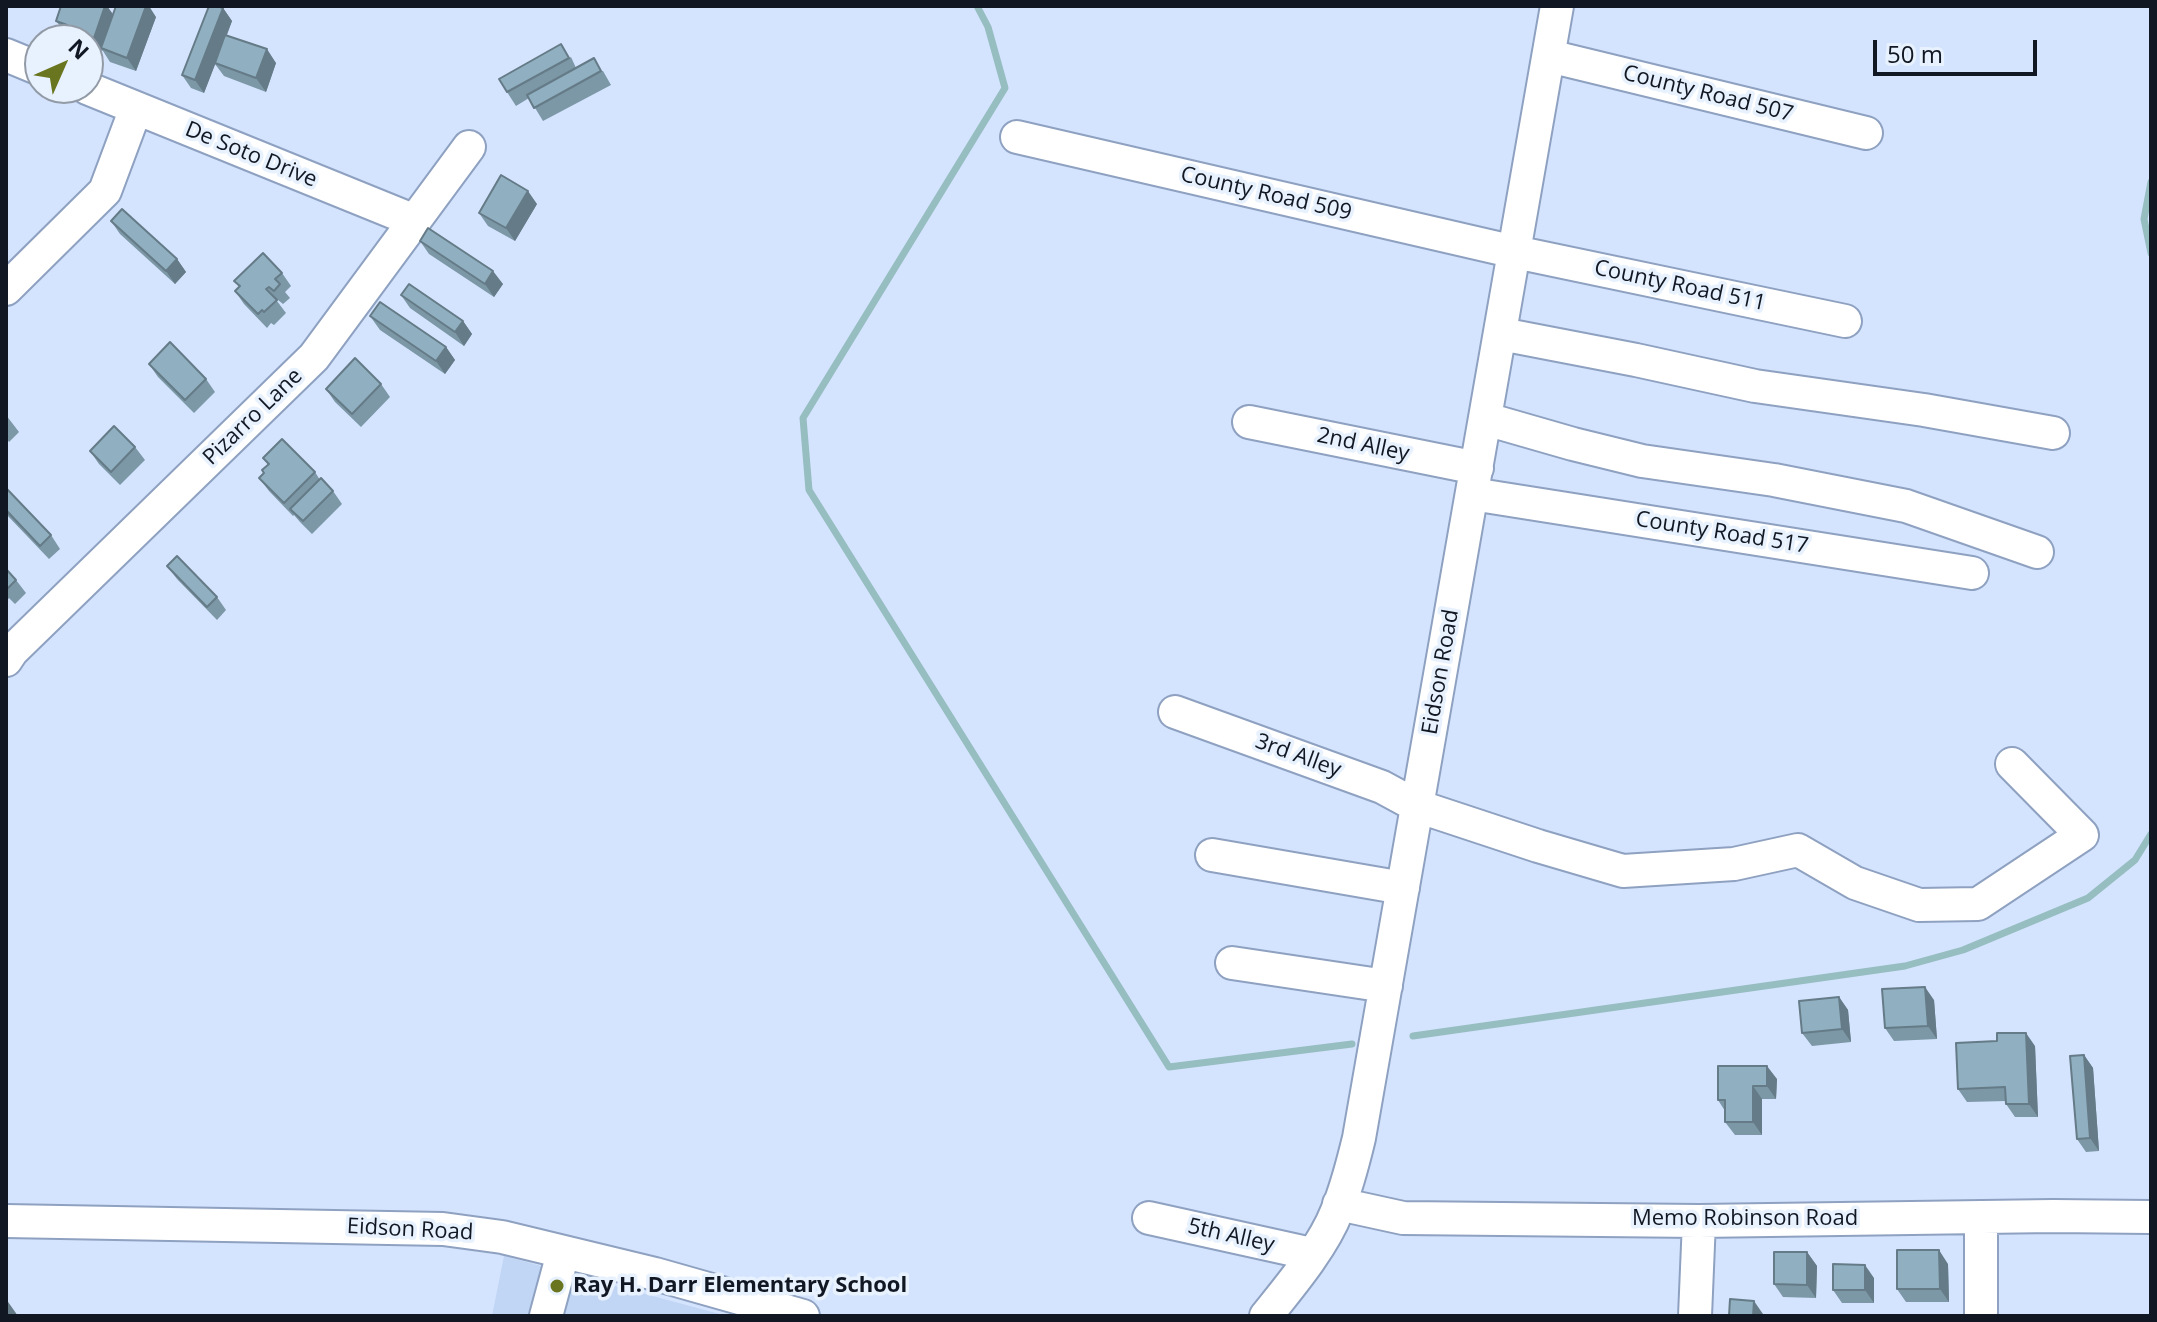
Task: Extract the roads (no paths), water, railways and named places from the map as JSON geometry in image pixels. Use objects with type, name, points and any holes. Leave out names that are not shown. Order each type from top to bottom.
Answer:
[{"type":"street","name":"Eidson Road","points":[[1266,1316],[1312,1254],[1336,1214],[1359,1138],[1557,6]]},
{"type":"street","name":"County Road 507","points":[[1549,56],[1866,133]]},
{"type":"street","name":"De Soto Drive","points":[[104,95],[415,221]]},
{"type":"street","points":[[6,289],[105,191],[136,108]]},
{"type":"street","name":"County Road 509","points":[[1017,137],[1515,252]]},
{"type":"street","name":"Pizarro Lane","points":[[8,653],[314,357],[469,147]]},
{"type":"street","name":"County Road 511","points":[[1515,252],[1845,321]]},
{"type":"street","points":[[1501,334],[1755,386],[1924,410],[2053,433]]},
{"type":"street","points":[[1486,419],[1642,461],[1774,480],[1906,506],[2037,552]]},
{"type":"street","name":"2nd Alley","points":[[1249,422],[1474,481]]},
{"type":"street","name":"County Road 517","points":[[1474,481],[1972,573]]},
{"type":"street","name":"3rd Alley","points":[[1175,712],[1382,787],[1417,806],[1623,871],[1734,864],[1798,850],[1855,883],[1919,905],[1978,904],[2082,835],[2012,764]]},
{"type":"street","points":[[1212,855],[1403,888]]},
{"type":"street","points":[[1232,963],[1386,986]]},
{"type":"street","name":"Memo Robinson Road","points":[[1339,1204],[1403,1218],[1699,1221],[2151,1217]]},
{"type":"street","points":[[1981,1217],[1981,1316]]},
{"type":"street","name":"5th Alley","points":[[1149,1218],[1312,1254]]},
{"type":"street","name":"Eidson Road","points":[[6,1221],[443,1229],[502,1237],[655,1274],[803,1316]]},
{"type":"street","points":[[1695,1316],[1699,1221]]},
{"type":"street","points":[[546,1316],[563,1253]]},
{"type":"waterway","points":[[977,6],[988,27],[1005,88],[803,418],[809,490],[1169,1067],[1352,1044]]},
{"type":"waterway","points":[[2151,182],[2144,219],[2151,253]]},
{"type":"waterway","points":[[1413,1036],[1905,966],[1963,950],[2088,898],[2135,860],[2151,834]]},
{"type":"place","name":"Ray H. Darr Elementary School","points":[[557,1286]]}]
